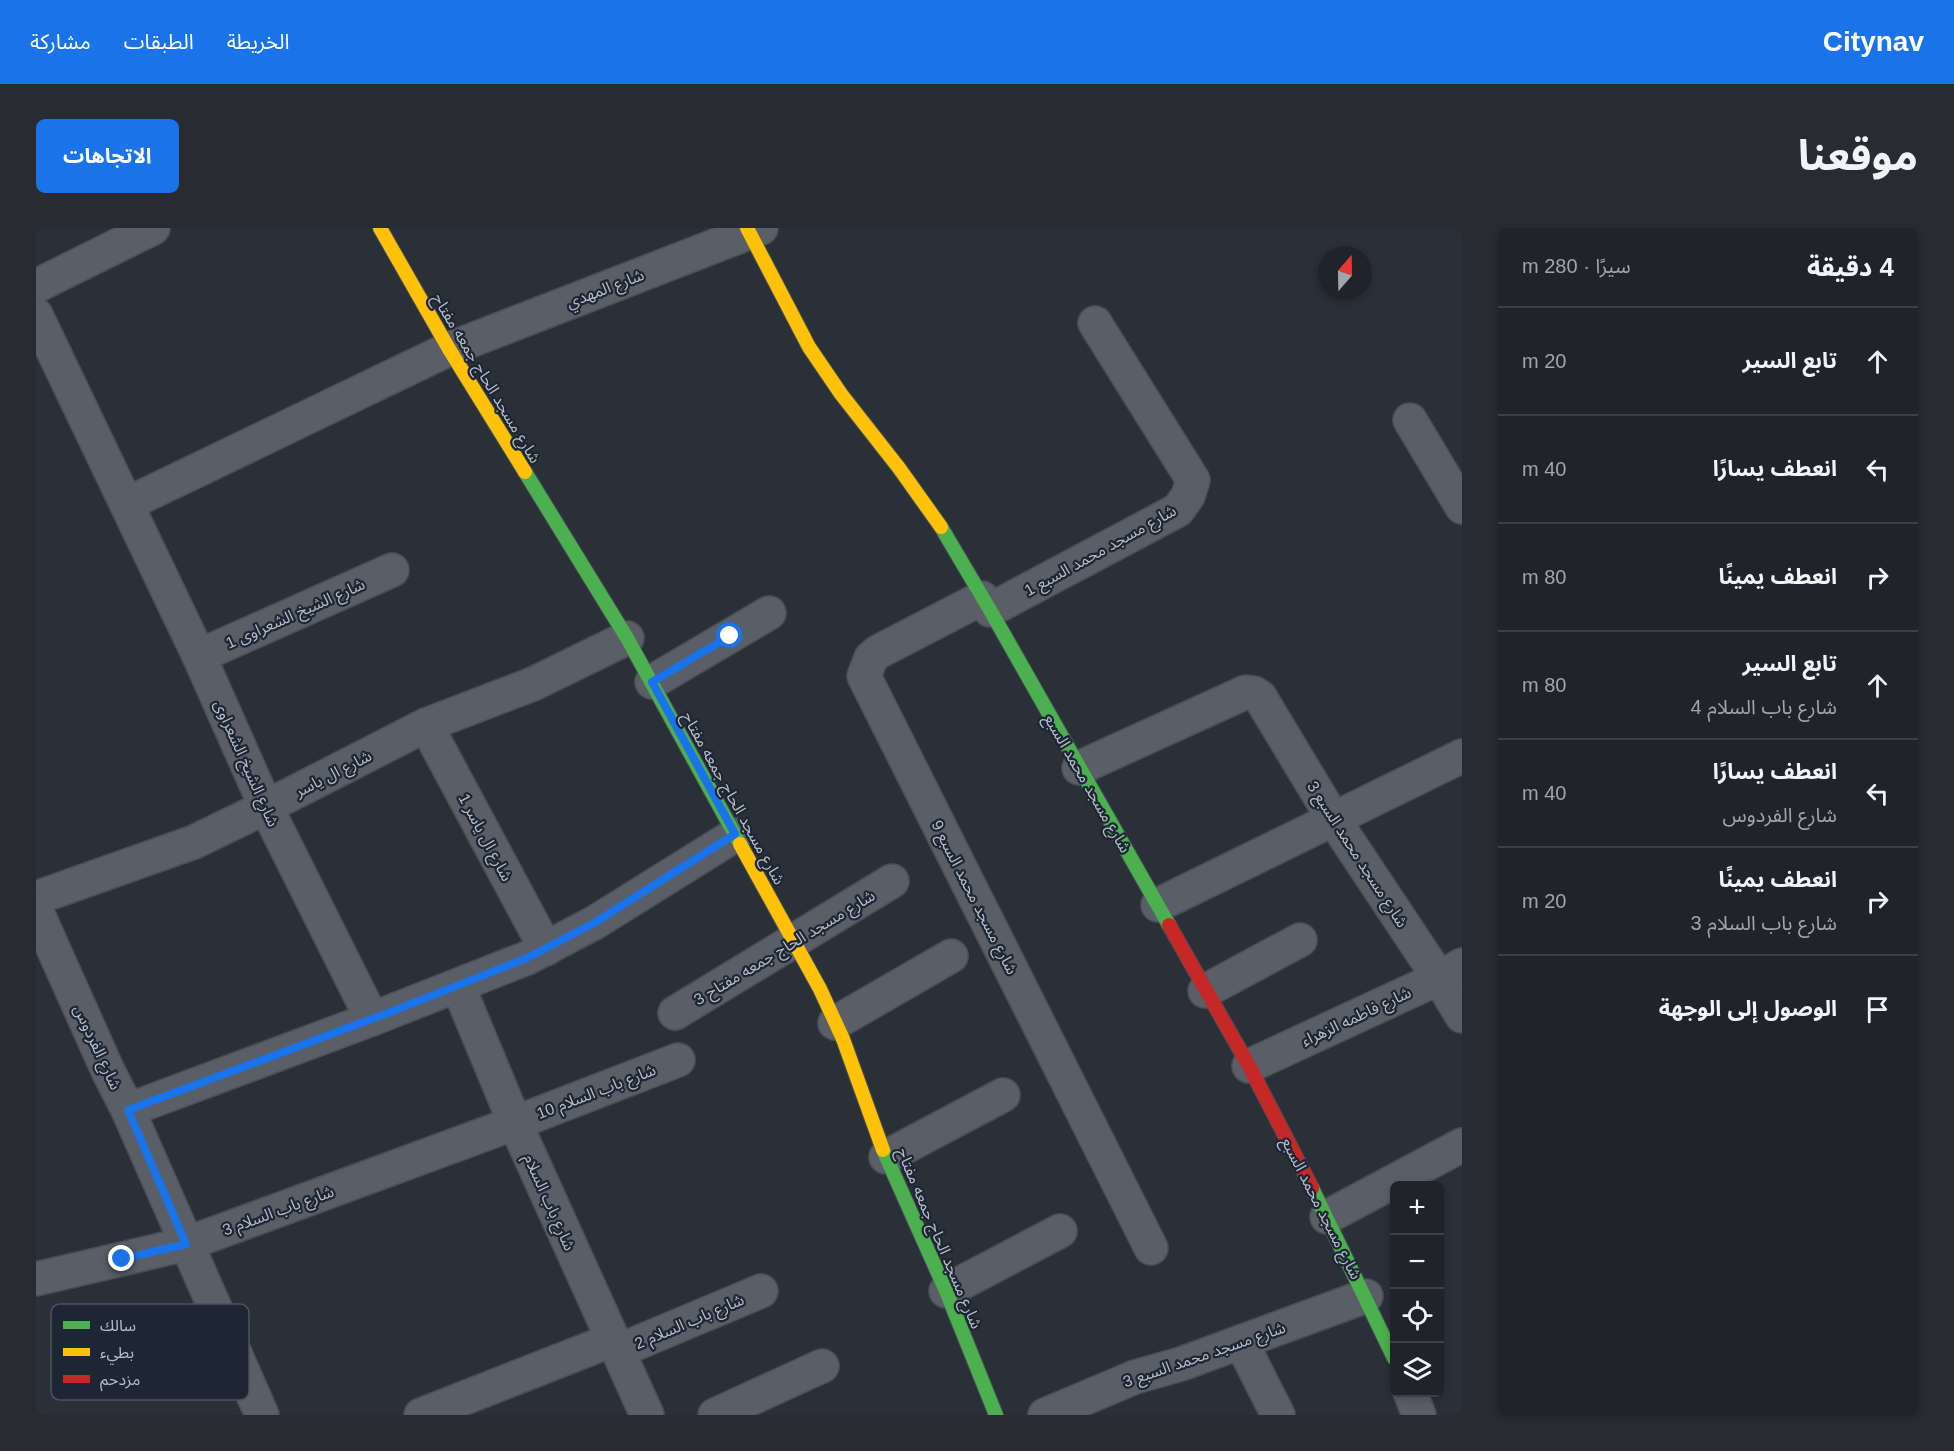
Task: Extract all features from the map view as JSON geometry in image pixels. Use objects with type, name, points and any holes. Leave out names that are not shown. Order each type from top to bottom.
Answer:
[{"type":"street","points":[[36,286],[153,228]]},
{"type":"street","name":"شارع مسجد الحاج جمعه مفتاح","points":[[380,228],[449,349],[627,638],[820,989],[843,1039],[886,1157],[946,1291],[996,1415]]},
{"type":"street","name":"شارع المهدي","points":[[449,349],[752,229]]},
{"type":"street","name":"شارع مسجد محمد السبع","points":[[752,229],[808,346],[841,394],[936,519],[1158,905],[1204,991],[1249,1066],[1327,1217],[1390,1347]]},
{"type":"street","name":"شارع الشيخ الشعراوى","points":[[36,315],[199,656],[266,807],[372,1019]]},
{"type":"street","name":"شارع مسجد محمد السبع 1","points":[[986,604],[1178,510],[1188,496],[1193,480],[1095,323]]},
{"type":"street","points":[[127,504],[449,349]]},
{"type":"street","points":[[1410,420],[1462,507]]},
{"type":"street","name":"شارع الشيخ الشعراوى 1","points":[[199,656],[392,570]]},
{"type":"street","name":"شارع مسجد محمد السبع 9","points":[[986,604],[878,652],[871,658],[864,676],[1151,1248]]},
{"type":"street","points":[[652,682],[769,613]]},
{"type":"street","name":"شارع ال ياسر","points":[[36,898],[194,842],[426,725],[533,684],[627,638]]},
{"type":"street","name":"شارع مسجد محمد السبع 3","points":[[1079,768],[1246,692],[1254,693],[1260,697],[1334,820],[1451,971],[1462,1016]]},
{"type":"street","name":"شارع ال ياسر 1","points":[[426,725],[546,949]]},
{"type":"street","points":[[1158,905],[1462,756]]},
{"type":"street","points":[[128,1110],[372,1019],[527,958],[594,923],[735,834]]},
{"type":"street","name":"شارع مسجد الحاج جمعه مفتاح 3","points":[[675,1013],[892,881]]},
{"type":"street","name":"شارع الفردوس","points":[[36,910],[108,1071],[128,1110],[213,1304]]},
{"type":"street","points":[[1204,991],[1300,940]]},
{"type":"street","points":[[836,1023],[951,957]]},
{"type":"street","name":"شارع فاطمه الزهراء","points":[[1249,1066],[1451,971]]},
{"type":"street","name":"شارع باب السلام","points":[[458,986],[515,1123],[647,1415]]},
{"type":"street","name":"شارع باب السلام 10","points":[[515,1123],[678,1060]]},
{"type":"street","points":[[886,1157],[1004,1095]]},
{"type":"street","name":"شارع باب السلام 3","points":[[36,1279],[186,1244],[515,1123]]},
{"type":"street","points":[[1327,1217],[1462,1145]]},
{"type":"street","points":[[946,1291],[1060,1231]]},
{"type":"street","name":"شارع باب السلام 2","points":[[421,1415],[761,1291]]},
{"type":"street","name":"شارع مسجد محمد السبع 3","points":[[1045,1415],[1135,1377],[1181,1364],[1366,1296]]},
{"type":"street","points":[[1241,1342],[1278,1415]]},
{"type":"street","points":[[715,1415],[822,1366]]},
{"type":"street","name":"شارع الفردوس","points":[[249,1386],[262,1415]]},
{"type":"traffic: fast","points":[[525,472],[627,638],[740,844]]},
{"type":"traffic: fast","points":[[941,527],[1169,925]]},
{"type":"traffic: fast","points":[[883,1150],[946,1291],[996,1415]]},
{"type":"traffic: fast","points":[[1312,1188],[1390,1350]]},
{"type":"traffic: slow","points":[[380,228],[449,349],[525,472]]},
{"type":"traffic: slow","points":[[747,228],[809,347],[841,394],[899,468],[941,527]]},
{"type":"traffic: slow","points":[[740,844],[820,989],[843,1039],[883,1150]]},
{"type":"traffic: jam","points":[[1169,925],[1249,1066],[1312,1188]]},
{"type":"route","points":[[122,1259],[186,1244],[128,1110],[393,1011],[527,958],[594,923],[735,834],[652,682],[730,636]]}]
